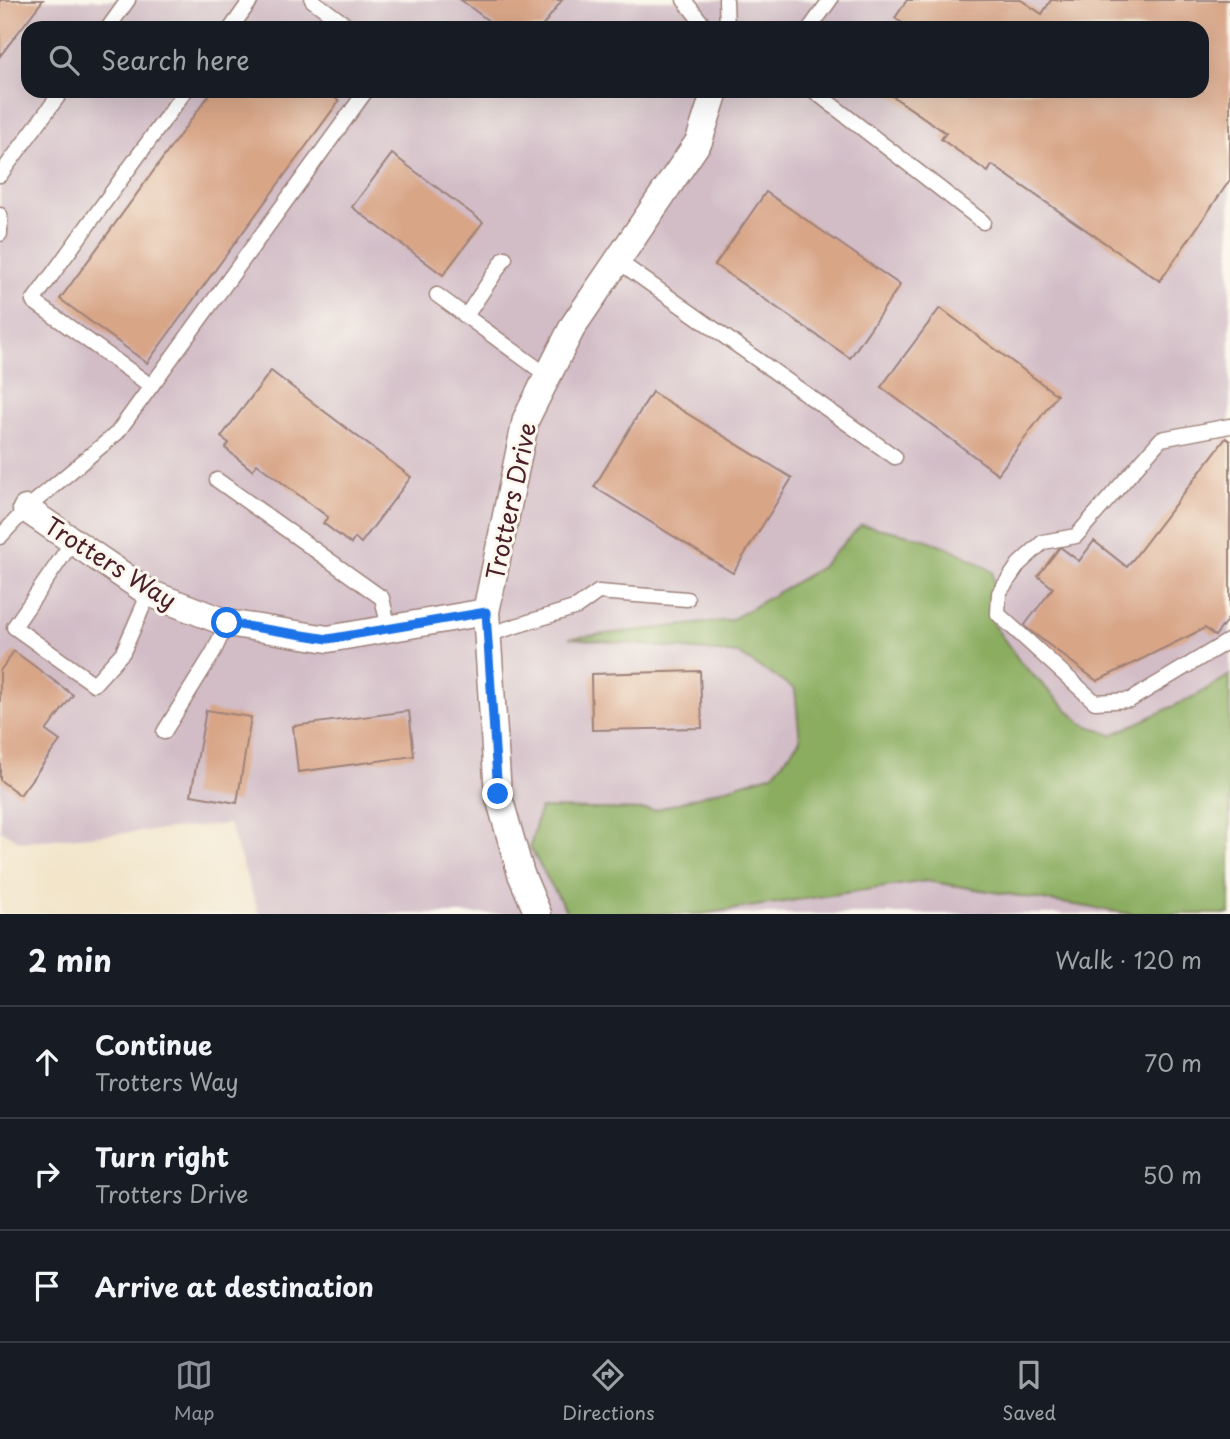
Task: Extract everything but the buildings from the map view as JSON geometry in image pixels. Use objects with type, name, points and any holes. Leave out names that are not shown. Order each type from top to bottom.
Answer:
[{"type":"street","name":"Trotters Drive","points":[[538,914],[521,874],[498,794],[486,624],[526,419],[573,326],[699,141],[713,98]]},
{"type":"street","name":"Trotters Way","points":[[26,509],[149,593],[227,623],[328,639],[388,629],[486,624]]},
{"type":"lane","points":[[113,21],[128,0]]},
{"type":"lane","points":[[236,21],[251,0]]},
{"type":"lane","points":[[312,0],[340,21]]},
{"type":"lane","points":[[684,0],[700,21]]},
{"type":"lane","points":[[726,0],[726,21]]},
{"type":"lane","points":[[815,21],[830,0]]},
{"type":"lane","points":[[0,175],[57,98]]},
{"type":"lane","points":[[151,386],[33,301],[180,98]]},
{"type":"lane","points":[[0,537],[26,509],[117,433],[361,98]]},
{"type":"lane","points":[[823,98],[983,222]]},
{"type":"lane","points":[[0,215],[0,234]]},
{"type":"lane","points":[[466,316],[505,258]]},
{"type":"lane","points":[[618,261],[894,457]]},
{"type":"lane","points":[[437,295],[548,376]]},
{"type":"lane","points":[[1230,426],[1161,439],[1076,536],[1043,542],[1018,564],[999,593],[998,614],[1095,702],[1130,699],[1230,640]]},
{"type":"lane","points":[[217,480],[382,598],[388,629]]},
{"type":"lane","points":[[74,541],[14,626],[94,684],[123,652],[149,593]]},
{"type":"lane","points":[[486,624],[577,607],[598,593],[687,599]]},
{"type":"lane","points":[[164,732],[213,653],[227,623]]},
{"type":"shaded area","points":[[0,0],[1230,0],[1230,914],[259,914],[229,824],[21,842],[0,830]]},
{"type":"green space","points":[[861,525],[898,532],[945,546],[993,572],[993,624],[1021,663],[1081,723],[1112,735],[1195,696],[1230,675],[1230,914],[1131,914],[926,881],[702,914],[568,914],[530,848],[540,808],[655,810],[773,774],[800,740],[795,689],[738,654],[569,638],[731,620],[821,567]]},
{"type":"route","points":[[227,623],[328,639],[486,612],[498,794]]}]
